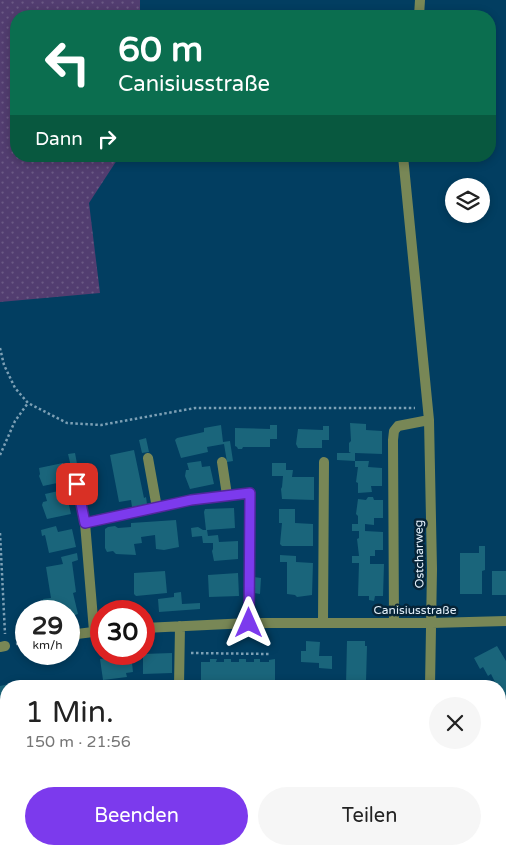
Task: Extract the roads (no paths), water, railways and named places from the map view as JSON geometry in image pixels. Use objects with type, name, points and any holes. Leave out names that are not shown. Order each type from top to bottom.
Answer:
[{"type":"street","name":"Ostcharweg","points":[[404,162],[429,420],[432,624],[430,680]]},
{"type":"street","name":"Ostcharweg","points":[[394,624],[394,431],[398,426],[429,420]]},
{"type":"street","points":[[148,458],[157,508]]},
{"type":"street","points":[[222,462],[227,495]]},
{"type":"street","points":[[323,623],[324,462]]},
{"type":"street","points":[[77,484],[85,523],[94,600]]},
{"type":"street","points":[[85,523],[191,500],[250,493],[249,623]]},
{"type":"street","name":"Canisiusstraße","points":[[155,627],[249,623],[432,624],[506,621]]},
{"type":"street","points":[[179,680],[180,626]]}]
